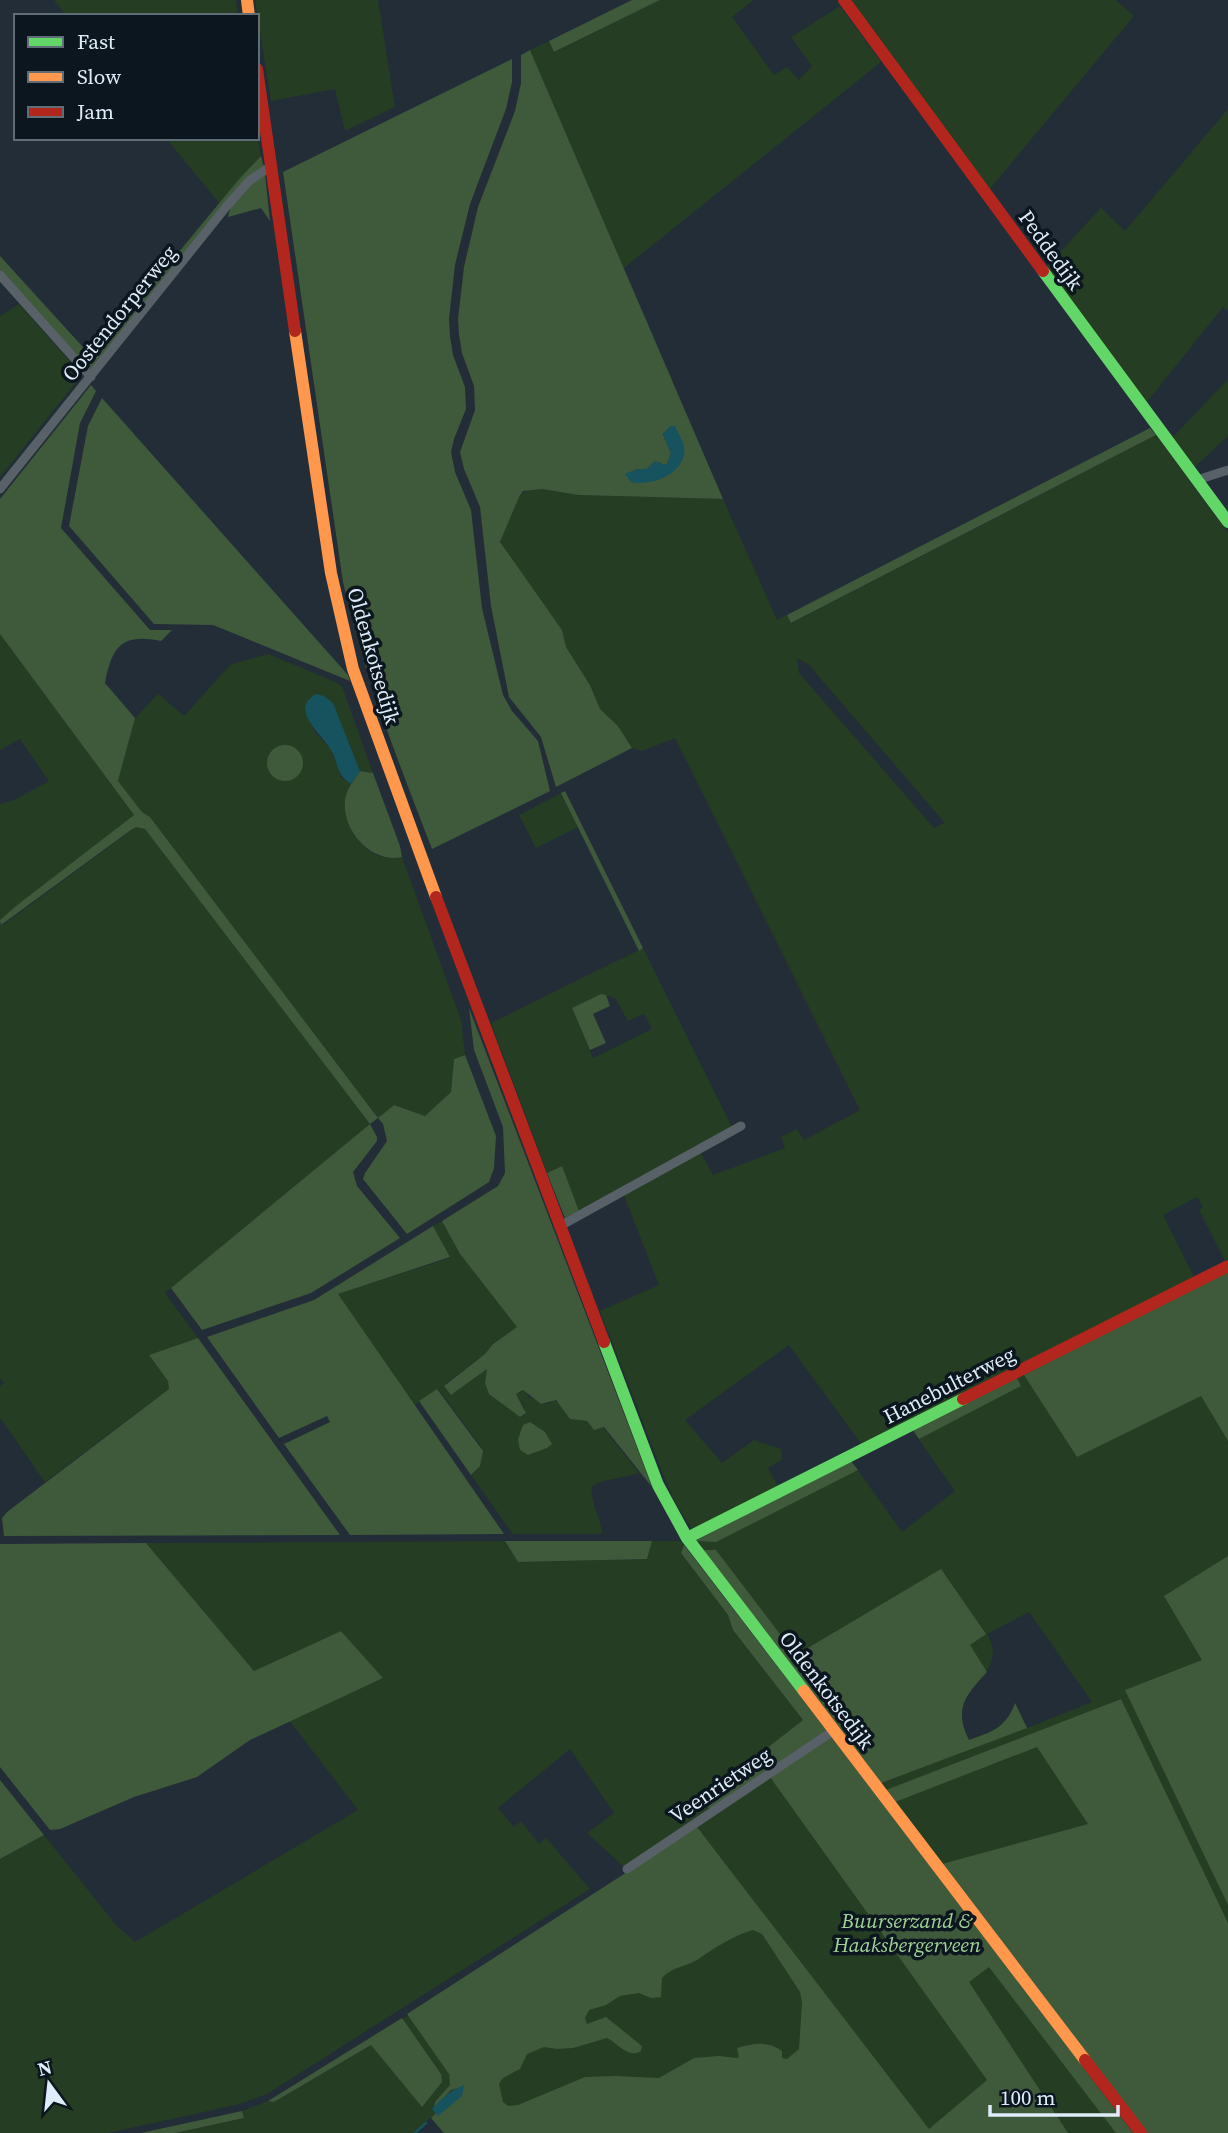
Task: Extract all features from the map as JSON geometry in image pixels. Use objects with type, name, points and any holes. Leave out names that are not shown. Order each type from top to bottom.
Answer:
[{"type":"street","name":"Peddedijk","points":[[844,0],[1228,522]]},
{"type":"street","name":"Oldenkotsedijk","points":[[259,83],[331,573],[353,668],[426,872],[658,1485],[687,1538],[1141,2133]]},
{"type":"street","name":"Oostendorperweg","points":[[0,489],[226,207],[249,181],[271,166]]},
{"type":"street","points":[[0,275],[91,377]]},
{"type":"street","points":[[1197,480],[1228,470]]},
{"type":"street","points":[[560,1226],[741,1126]]},
{"type":"street","name":"Hanebulterweg","points":[[687,1538],[1228,1266]]},
{"type":"street","name":"Veenrietweg","points":[[626,1869],[833,1731]]},
{"type":"green space","points":[[54,0],[236,0],[238,14],[64,14]]},
{"type":"green space","points":[[255,0],[378,0],[395,107],[345,131],[335,89],[271,101]]},
{"type":"green space","points":[[632,0],[660,0],[554,52],[549,41]]},
{"type":"green space","points":[[660,0],[754,0],[732,17],[774,75],[787,67],[799,80],[812,66],[791,37],[840,6],[881,62],[624,268],[530,50],[549,41],[555,52]]},
{"type":"green space","points":[[1116,0],[1134,16],[989,190],[850,2]]},
{"type":"green space","points":[[530,50],[723,499],[578,495],[542,489],[523,491],[519,497],[500,542],[562,630],[566,647],[590,685],[600,709],[618,726],[632,748],[556,787],[541,737],[509,697],[491,606],[480,507],[460,452],[475,410],[474,386],[462,353],[459,335],[458,319],[464,267],[478,207],[515,111],[521,83],[521,55]],"holes":[[[671,426],[677,467],[653,481],[626,474],[647,469],[653,463],[667,464],[671,453],[663,434]]]},
{"type":"green space","points":[[512,59],[512,82],[506,109],[470,204],[455,265],[449,319],[450,336],[453,355],[465,387],[466,409],[451,452],[455,472],[471,510],[482,608],[503,695],[512,711],[538,741],[550,791],[432,849],[371,684],[343,582],[283,172]]},
{"type":"green space","points":[[1228,109],[1228,311],[1223,307],[1147,402],[1046,267],[1101,208],[1125,231]]},
{"type":"green space","points":[[168,140],[258,140],[261,156],[219,203]]},
{"type":"green space","points":[[261,156],[264,167],[91,371],[0,270],[0,256],[92,357]]},
{"type":"green space","points":[[265,174],[270,221],[261,208],[228,217],[237,198]]},
{"type":"green space","points":[[19,304],[82,375],[0,477],[0,316]]},
{"type":"green space","points":[[1228,379],[1228,436],[1195,467],[1173,437]]},
{"type":"green space","points":[[91,385],[96,391],[80,423],[61,528],[150,630],[172,630],[161,641],[128,641],[115,652],[111,660],[105,683],[135,718],[118,781],[142,812],[150,817],[378,1118],[370,1124],[145,829],[136,827],[131,830],[1,925],[0,920],[16,906],[134,815],[0,634],[0,499]]},
{"type":"green space","points":[[102,398],[348,675],[350,681],[213,625],[154,624],[69,526],[88,426]]},
{"type":"green space","points":[[1150,428],[1156,435],[791,623],[787,615]]},
{"type":"green space","points":[[1156,435],[1228,533],[1228,1259],[1225,1261],[1199,1210],[1203,1207],[1197,1197],[1163,1215],[1194,1277],[862,1445],[789,1345],[685,1420],[722,1463],[754,1440],[781,1449],[782,1460],[768,1468],[778,1486],[692,1529],[675,1502],[663,1474],[600,1311],[659,1285],[623,1193],[700,1151],[713,1175],[785,1148],[781,1137],[797,1129],[804,1140],[860,1110],[675,738],[642,751],[632,748],[618,726],[600,709],[590,685],[566,647],[562,630],[504,550],[500,538],[519,497],[527,490],[542,489],[578,495],[723,499],[777,620],[787,615],[792,623]],"holes":[[[797,658],[808,664],[945,823],[934,828],[799,673]]]},
{"type":"green space","points":[[0,634],[134,815],[0,920],[0,804],[14,800],[49,781],[20,739],[0,750]]},
{"type":"green space","points":[[268,654],[342,686],[373,773],[360,771],[348,740],[306,710],[314,731],[331,749],[341,777],[351,784],[347,810],[356,836],[375,854],[387,858],[402,857],[461,1020],[465,1055],[454,1060],[451,1092],[425,1116],[394,1105],[378,1118],[150,817],[142,812],[118,781],[135,718],[158,694],[184,716],[231,664]]},
{"type":"green space","points":[[285,745],[298,750],[303,763],[298,776],[285,781],[272,776],[267,763],[272,750]]},
{"type":"green space","points":[[360,771],[373,773],[402,857],[391,858],[370,850],[361,843],[348,823],[345,801],[350,786]]},
{"type":"green space","points":[[565,791],[643,948],[639,951],[561,793]]},
{"type":"green space","points":[[561,793],[578,827],[536,848],[519,815]]},
{"type":"green space","points":[[136,827],[145,829],[370,1124],[165,1293],[198,1338],[149,1355],[168,1381],[169,1389],[45,1482],[0,1418],[0,1386],[4,1383],[0,1378],[0,923],[3,925]]},
{"type":"green space","points":[[643,948],[732,1127],[579,1211],[562,1166],[547,1173],[491,1023]],"holes":[[[601,994],[615,998],[628,1021],[644,1014],[652,1029],[593,1058],[572,1008]]]},
{"type":"green space","points":[[601,994],[606,995],[610,1006],[593,1014],[606,1043],[590,1050],[572,1008]]},
{"type":"green space","points":[[469,1008],[652,1487],[604,1427],[594,1430],[587,1421],[570,1419],[556,1400],[541,1404],[523,1390],[516,1394],[526,1413],[520,1417],[489,1394],[485,1383],[487,1369],[451,1395],[444,1386],[517,1327],[460,1254],[442,1221],[498,1186],[505,1173],[503,1127],[474,1050]]},
{"type":"green space","points":[[465,1055],[496,1136],[494,1168],[489,1182],[407,1234],[363,1179],[387,1141],[383,1124],[378,1118],[394,1105],[425,1116],[451,1092],[454,1059]]},
{"type":"green space","points":[[370,1124],[377,1141],[353,1172],[357,1186],[400,1238],[311,1293],[202,1330],[171,1288]]},
{"type":"green space","points":[[562,1166],[579,1211],[565,1218],[547,1173]]},
{"type":"green space","points":[[442,1221],[460,1254],[518,1327],[445,1384],[451,1395],[487,1369],[485,1383],[520,1417],[525,1415],[524,1407],[516,1394],[524,1390],[529,1397],[546,1404],[555,1400],[570,1417],[587,1421],[592,1428],[603,1427],[639,1473],[592,1486],[602,1534],[513,1534],[471,1475],[476,1471],[480,1445],[438,1389],[413,1406],[337,1294],[450,1258],[433,1226]]},
{"type":"green space","points":[[433,1226],[450,1257],[338,1294],[504,1534],[350,1535],[284,1444],[330,1422],[327,1416],[279,1438],[207,1337],[314,1300]]},
{"type":"green space","points":[[1228,1271],[1228,1441],[1201,1396],[1077,1457],[1024,1375]]},
{"type":"green space","name":"Buurserzand & Haaksbergerveen","points":[[1228,1272],[1228,2133],[445,2133],[431,2117],[415,2133],[175,2133],[244,2118],[242,2111],[268,2101],[274,2102],[371,2045],[369,2041],[698,1828],[770,1777],[771,1780],[830,1742],[695,1541],[852,1462],[902,1532],[955,1491],[913,1431]],"holes":[[[1029,1612],[1092,1702],[1027,1728],[1015,1703],[1002,1723],[969,1740],[962,1721],[963,1706],[991,1662],[993,1649],[987,1634]]]},
{"type":"green space","points":[[198,1338],[340,1535],[4,1536],[2,1518],[7,1512],[169,1389],[168,1381],[149,1355]]},
{"type":"green space","points":[[1017,1378],[1021,1386],[919,1439],[913,1430]]},
{"type":"green space","points":[[437,1389],[483,1451],[480,1466],[471,1475],[419,1401]]},
{"type":"green space","points":[[530,1422],[545,1432],[552,1444],[528,1455],[520,1450],[518,1439],[523,1425]]},
{"type":"green space","points":[[851,1461],[858,1470],[716,1542],[695,1541]]},
{"type":"green space","points":[[505,1541],[518,1562],[647,1559],[652,1541],[680,1541],[684,1545],[681,1553],[728,1615],[733,1630],[803,1720],[703,1799],[710,1810],[624,1867],[587,1833],[614,1813],[570,1749],[498,1808],[514,1827],[521,1821],[539,1844],[546,1838],[590,1889],[267,2094],[240,2104],[108,2133],[0,2133],[0,1859],[44,1835],[116,1925],[135,1942],[358,1810],[289,1720],[383,1678],[341,1631],[254,1671],[146,1543]]},
{"type":"green space","points":[[505,1541],[652,1541],[647,1559],[518,1562]]},
{"type":"green space","points":[[146,1543],[254,1671],[341,1631],[383,1678],[250,1740],[197,1777],[134,1797],[60,1829],[50,1830],[0,1767],[0,1544]]},
{"type":"green space","points":[[684,1545],[827,1731],[710,1810],[702,1799],[803,1720],[733,1630],[728,1615],[681,1553]]},
{"type":"green space","points":[[703,1550],[716,1550],[796,1655],[941,1569],[986,1634],[970,1645],[987,1672],[968,1695],[962,1710],[964,1729],[969,1740],[1003,1724],[1015,1703],[1027,1728],[881,1783]]},
{"type":"green space","points":[[1228,1556],[1228,1905],[1125,1690],[1202,1660],[1164,1596]]},
{"type":"green space","points":[[1121,1699],[1228,1923],[1228,2133],[1147,2133],[942,1864],[1088,1824],[1037,1747],[895,1802],[886,1790]]},
{"type":"green space","points":[[831,1736],[1133,2133],[1116,2133],[989,1967],[969,1982],[1068,2133],[444,2133],[431,2118],[464,2086],[451,2090],[434,2108],[435,2102],[450,2085],[449,2074],[407,2014],[697,1827],[929,2129],[987,2080],[770,1777]],"holes":[[[753,1930],[762,1934],[800,1992],[802,2003],[799,2049],[787,2059],[782,2058],[782,2051],[777,2048],[755,2044],[737,2048],[737,2058],[694,2058],[659,2078],[585,2077],[518,2105],[508,2106],[503,2102],[499,2084],[503,2078],[520,2069],[527,2054],[544,2047],[573,2048],[607,2038],[628,2052],[641,2051],[642,2046],[606,2017],[587,2024],[585,2018],[589,2010],[606,2005],[620,1996],[639,1993],[651,1998],[661,1997],[662,1978],[670,1972],[745,1933]]]},
{"type":"green space","points":[[0,1780],[44,1835],[0,1859]]},
{"type":"green space","points":[[402,2018],[441,2074],[442,2082],[422,2107],[371,2045],[274,2102],[268,2101]]},
{"type":"green space","points":[[242,2111],[244,2118],[175,2133],[141,2133]]},
{"type":"water","points":[[671,426],[675,426],[683,444],[684,456],[680,464],[674,471],[658,480],[631,482],[625,474],[647,469],[655,461],[667,464],[671,453],[663,434]]},
{"type":"water","points":[[316,694],[333,703],[360,771],[351,784],[340,772],[331,750],[306,715],[308,700]]},
{"type":"water","points":[[464,2085],[462,2096],[438,2116],[432,2109],[447,2095]]},
{"type":"waterway","points":[[415,2133],[426,2123]]},
{"type":"traffic: fast","points":[[1043,271],[1228,522]]},
{"type":"traffic: fast","points":[[604,1342],[658,1485],[687,1538],[804,1691]]},
{"type":"traffic: fast","points":[[687,1538],[963,1399]]},
{"type":"traffic: slow","points":[[247,0],[249,14]]},
{"type":"traffic: slow","points":[[295,331],[331,573],[353,669],[436,897]]},
{"type":"traffic: slow","points":[[804,1691],[1085,2060]]},
{"type":"traffic: jam","points":[[844,0],[1043,271]]},
{"type":"traffic: jam","points":[[259,83],[295,331]]},
{"type":"traffic: jam","points":[[436,897],[604,1342]]},
{"type":"traffic: jam","points":[[963,1399],[1228,1266]]},
{"type":"traffic: jam","points":[[1085,2060],[1141,2133]]}]
